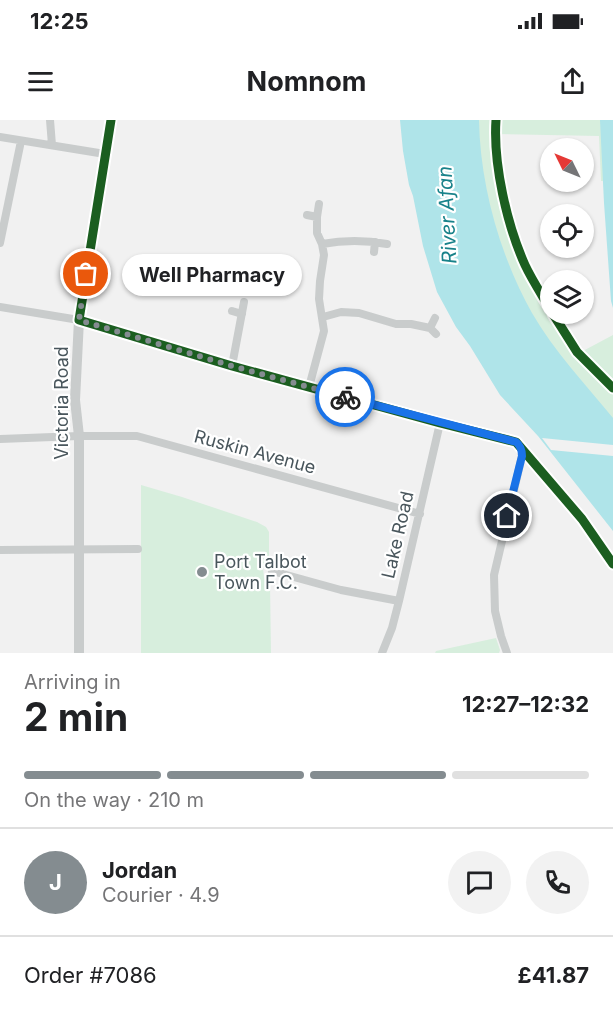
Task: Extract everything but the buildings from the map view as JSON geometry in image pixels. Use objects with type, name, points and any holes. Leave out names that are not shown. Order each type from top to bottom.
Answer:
[{"type":"street","points":[[50,120],[51,145]]},
{"type":"street","name":"Victoria Road","points":[[79,653],[79,436],[75,400],[79,320],[111,120]]},
{"type":"street","points":[[496,120],[498,171],[513,230],[525,265],[540,291]]},
{"type":"street","points":[[0,137],[105,154]]},
{"type":"street","points":[[0,243],[21,141]]},
{"type":"street","points":[[309,387],[324,331],[319,299],[324,255],[317,233],[319,204]]},
{"type":"street","points":[[307,215],[317,217]]},
{"type":"street","points":[[322,244],[342,241],[387,244]]},
{"type":"street","points":[[374,252],[375,242]]},
{"type":"street","points":[[232,366],[244,302]]},
{"type":"street","points":[[0,306],[79,320],[232,366],[516,442],[520,445],[522,456],[494,574],[495,611],[507,653]]},
{"type":"street","points":[[232,312],[242,314]]},
{"type":"street","points":[[323,317],[341,312],[358,313],[396,324],[411,324],[433,331],[435,318]]},
{"type":"street","points":[[559,324],[577,352],[613,388]]},
{"type":"street","name":"Lake Road","points":[[382,653],[399,601],[440,423]]},
{"type":"street","name":"Ruskin Avenue","points":[[0,439],[137,436],[420,514]]},
{"type":"street","points":[[0,550],[138,549]]},
{"type":"street","points":[[272,571],[341,590],[399,601]]},
{"type":"green space","points":[[450,120],[613,120],[604,188],[603,181],[601,181],[599,136],[495,134],[515,239],[540,286],[540,324],[561,324],[573,347],[613,388],[613,441],[552,414]]},
{"type":"green space","points":[[613,335],[613,379],[591,361],[583,351]]},
{"type":"green space","name":"Port Talbot Town F.C.","points":[[141,485],[257,522],[266,527],[269,532],[269,562],[263,568],[264,577],[270,583],[271,653],[141,653]]},
{"type":"green space","points":[[496,638],[499,653],[435,653],[436,651]]},
{"type":"water","name":"River Afan","points":[[400,120],[479,120],[483,170],[488,195],[510,268],[532,313],[550,341],[613,418],[613,531],[538,436],[500,395],[456,327],[437,292],[423,246],[409,185]]},
{"type":"water","points":[[600,120],[613,120],[613,308],[604,203]]},
{"type":"pier","points":[[542,438],[613,445],[613,456],[551,450]]},
{"type":"cycle path","points":[[111,120],[79,320],[232,366],[516,442],[582,519],[613,564]]},
{"type":"cycle path","points":[[496,120],[499,175],[507,213],[518,249],[540,292]]},
{"type":"cycle path","points":[[559,324],[577,352],[613,388]]},
{"type":"way so far","points":[[86,274],[79,320],[345,397]]},
{"type":"place","name":"Well Pharmacy","points":[[86,274]]},
{"type":"place","name":"Port Talbot Town F.C.","points":[[202,572]]},
{"type":"route","points":[[345,397],[516,442],[520,445],[522,456],[507,516]]}]
